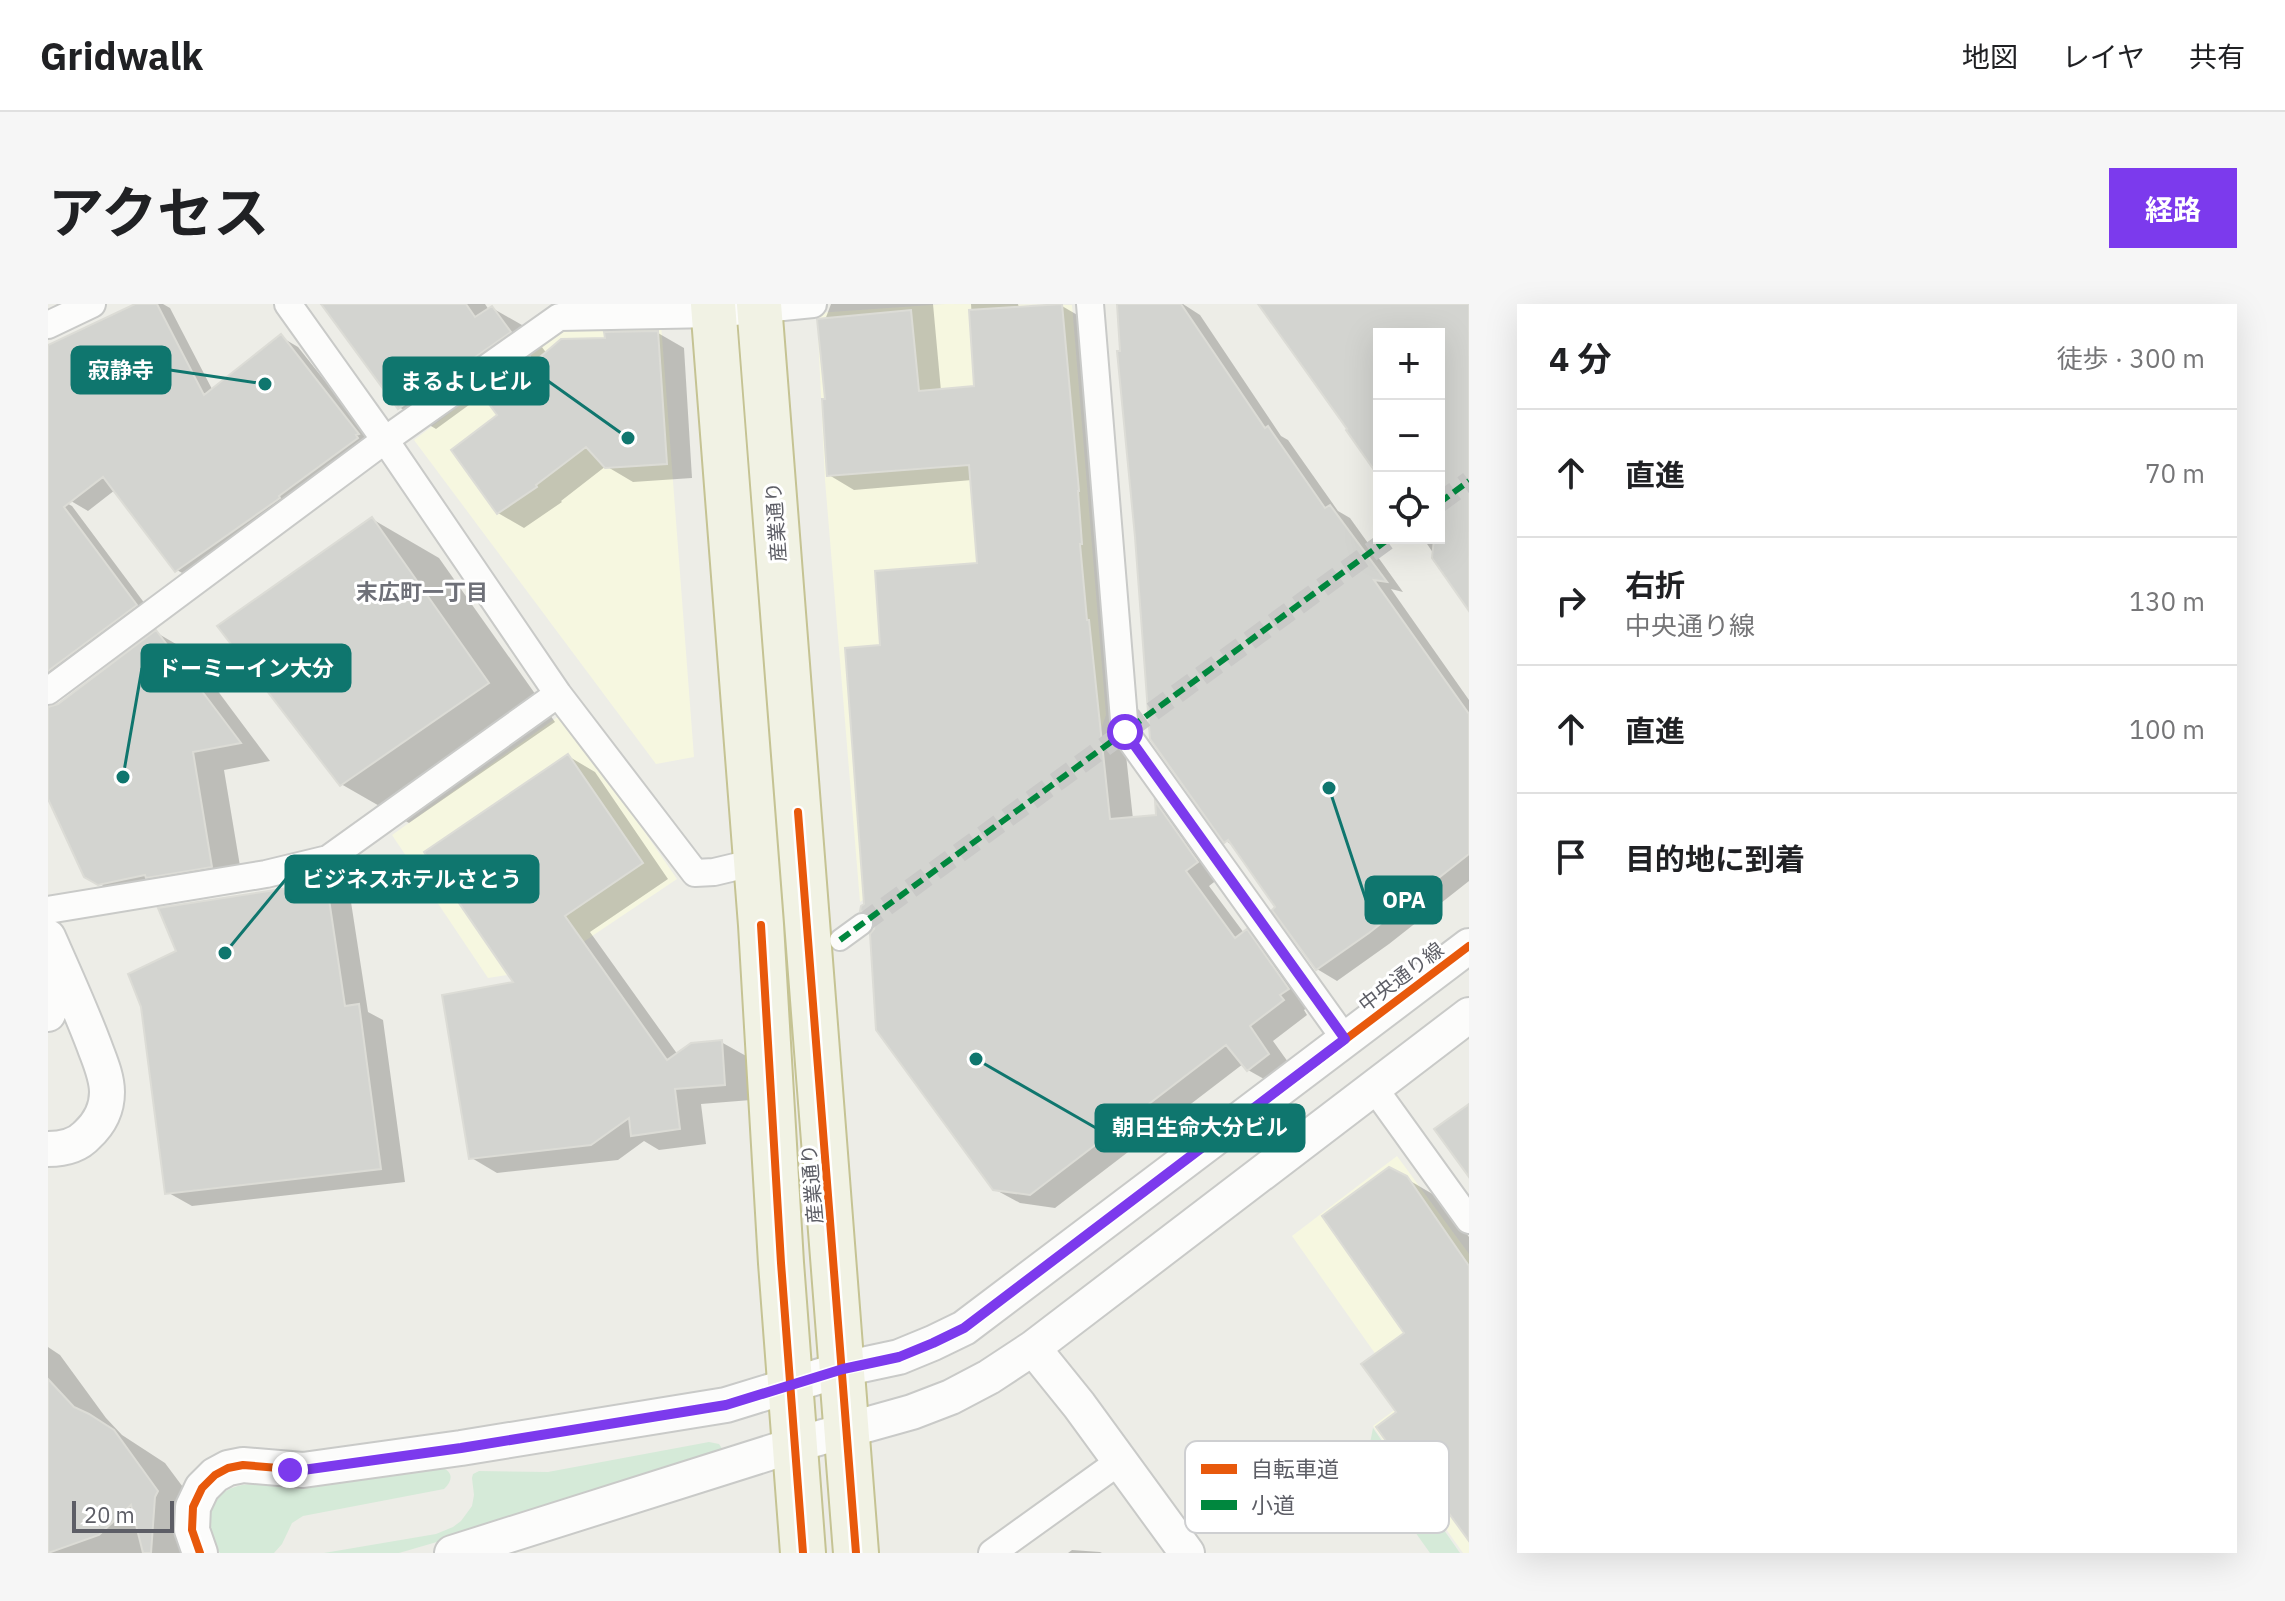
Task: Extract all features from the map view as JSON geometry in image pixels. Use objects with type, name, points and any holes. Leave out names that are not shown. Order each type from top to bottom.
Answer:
[{"type":"highway","name":"産業通り","points":[[759,307],[856,1553]]},
{"type":"highway","name":"産業通り","points":[[713,309],[756,862],[803,1553]]},
{"type":"street","points":[[48,325],[92,304]]},
{"type":"street","points":[[288,304],[558,694],[695,873],[756,862]]},
{"type":"street","points":[[48,691],[385,440],[559,317],[813,304]]},
{"type":"street","points":[[1090,304],[1125,732],[1345,1039]]},
{"type":"street","points":[[48,910],[266,874],[328,859],[558,694]]},
{"type":"street","points":[[840,940],[862,924]]},
{"type":"street","name":"中央通り線","points":[[200,1553],[192,1530],[193,1507],[202,1488],[228,1468],[243,1465],[303,1470],[726,1405],[843,1369],[899,1357],[933,1343],[964,1328],[1469,946]]},
{"type":"street","points":[[48,1014],[56,993],[54,952]]},
{"type":"street","points":[[48,1149],[68,1147],[83,1139],[96,1126],[105,1110],[107,1091],[97,1052],[54,952]]},
{"type":"street","points":[[452,1553],[794,1445],[912,1412],[951,1397],[989,1377],[1033,1348],[1469,1015]]},
{"type":"street","points":[[1374,1088],[1469,1220]]},
{"type":"street","points":[[1033,1348],[1079,1405],[1187,1553]]},
{"type":"street","points":[[992,1553],[1120,1461]]},
{"type":"shaded area","points":[[946,304],[1072,305],[1106,715],[1101,729],[860,902],[825,480],[817,313]]},
{"type":"shaded area","points":[[661,324],[694,757],[656,764],[414,440],[561,329]]},
{"type":"shaded area","points":[[563,713],[677,879],[543,969],[488,978],[392,835]]},
{"type":"shaded area","points":[[1397,1156],[1469,1254],[1469,1553],[1463,1553],[1449,1533],[1449,1441],[1384,1441],[1373,1426],[1408,1400],[1292,1236]]},
{"type":"shaded area","points":[[1373,1428],[1382,1441],[1370,1441]]},
{"type":"shaded area","points":[[709,1442],[719,1444],[723,1450],[557,1507],[399,1553],[324,1553],[436,1534],[453,1527],[472,1506],[472,1478],[479,1471],[548,1472]]},
{"type":"shaded area","points":[[439,1467],[447,1470],[450,1476],[444,1489],[303,1516],[292,1523],[274,1553],[220,1553],[210,1532],[210,1512],[214,1503],[230,1489],[242,1485],[298,1489]]},
{"type":"shaded area","points":[[1416,1533],[1446,1533],[1460,1553],[1430,1553]]},
{"type":"building","points":[[135,304],[157,304],[204,395],[281,334],[359,434],[356,435],[358,438],[280,498],[175,572],[103,477],[64,507],[137,605],[48,671],[48,345]]},
{"type":"building","points":[[321,304],[466,304],[475,317],[492,306],[511,332],[461,367],[459,364],[398,409]]},
{"type":"building","points":[[1062,304],[1087,620],[1110,819],[1156,815],[1155,801],[1198,862],[1186,871],[1235,938],[1247,929],[1289,989],[1280,995],[1284,1000],[1250,1026],[1269,1054],[1247,1071],[1226,1045],[1030,1195],[993,1190],[876,1030],[870,934],[875,922],[868,913],[860,911],[864,904],[845,648],[880,645],[875,571],[977,563],[969,465],[827,476],[822,399],[825,399],[817,319],[911,310],[919,391],[974,386],[969,310]]},
{"type":"building","points":[[1117,304],[1181,304],[1265,428],[1268,426],[1325,508],[1330,505],[1387,582],[1374,580],[1469,714],[1469,854],[1369,933],[1316,970],[1272,910],[1275,907],[1228,840],[1224,843],[1150,739],[1117,351],[1120,351]]},
{"type":"building","points":[[1258,304],[1469,304],[1469,611],[1432,558],[1433,544],[1445,544],[1445,328],[1373,328],[1373,468]]},
{"type":"building","points":[[658,331],[667,464],[605,468],[586,447],[537,487],[497,514],[451,450],[497,415],[480,392],[530,357],[533,363],[561,339],[605,338],[604,332]]},
{"type":"building","points":[[372,517],[489,683],[340,786],[217,626]]},
{"type":"building","points":[[156,630],[241,743],[193,752],[212,867],[146,878],[145,875],[98,885],[84,877],[48,799],[48,707],[58,704]]},
{"type":"building","points":[[568,754],[643,863],[565,916],[667,1060],[691,1043],[722,1040],[725,1085],[675,1089],[680,1129],[631,1136],[629,1118],[591,1145],[469,1159],[442,995],[513,982],[424,852]]},
{"type":"building","points":[[327,886],[345,1006],[359,1004],[381,1169],[165,1194],[141,1007],[128,974],[176,951],[158,908],[295,887],[295,890]]},
{"type":"building","points":[[1469,1104],[1469,1177],[1434,1129]]},
{"type":"building","points":[[1389,1167],[1407,1176],[1469,1266],[1469,1541],[1449,1514],[1449,1441],[1386,1441],[1376,1427],[1396,1412],[1361,1364],[1404,1333],[1322,1216]]},
{"type":"building","points":[[48,1379],[74,1407],[114,1430],[158,1491],[151,1553],[143,1553],[131,1505],[99,1535],[48,1553]]},
{"type":"tunnel","points":[[1445,499],[1469,481]]},
{"type":"tunnel","points":[[862,924],[1382,544]]},
{"type":"marked path","points":[[1445,499],[1469,481]]},
{"type":"marked path","points":[[840,940],[1382,544]]},
{"type":"cycle path","points":[[798,812],[856,1553]]},
{"type":"cycle path","points":[[761,925],[781,1263],[803,1553]]},
{"type":"cycle path","points":[[200,1553],[192,1530],[193,1507],[202,1488],[228,1468],[243,1465],[303,1470],[726,1405],[843,1369],[899,1357],[933,1343],[964,1328],[1469,946]]},
{"type":"place","name":"寂静寺","points":[[265,384]]},
{"type":"place","name":"まるよしビル","points":[[628,438]]},
{"type":"place","name":"ドーミーイン大分","points":[[123,777]]},
{"type":"place","name":"OPA","points":[[1329,788]]},
{"type":"place","name":"ビジネスホテルさとう","points":[[225,953]]},
{"type":"place","name":"朝日生命大分ビル","points":[[976,1059]]},
{"type":"district","name":"末広町一丁目","points":[[422,592]]},
{"type":"route","points":[[290,1470],[461,1448],[726,1405],[843,1369],[899,1357],[964,1328],[1345,1039],[1125,732]]}]
